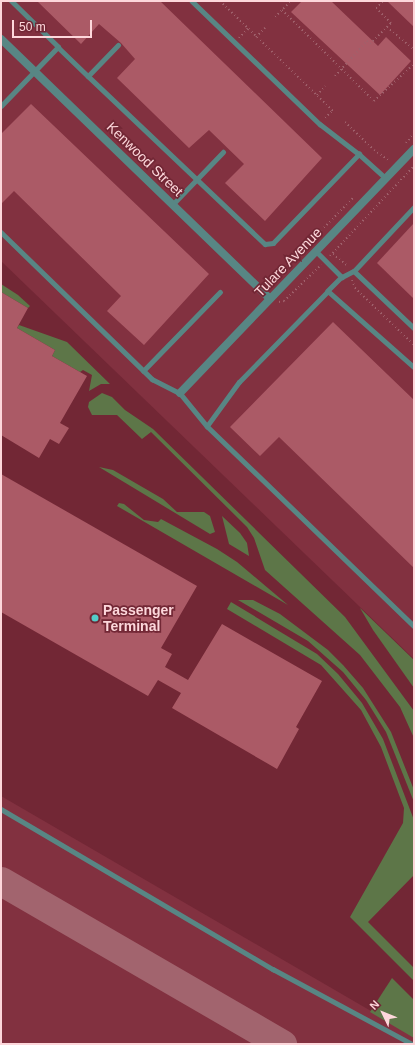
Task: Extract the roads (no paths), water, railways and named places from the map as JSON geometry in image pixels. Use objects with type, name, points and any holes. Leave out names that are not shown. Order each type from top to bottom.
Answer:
[{"type":"street","name":"Kenwood Street","points":[[1,39],[270,299]]},
{"type":"street","name":"Tulare Avenue","points":[[180,393],[414,149]]},
{"type":"lane","points":[[11,1],[264,244],[273,243],[359,154]]},
{"type":"lane","points":[[192,1],[320,124],[359,154],[386,178]]},
{"type":"lane","points":[[88,76],[118,45]]},
{"type":"lane","points":[[1,106],[58,47]]},
{"type":"lane","points":[[173,204],[223,152]]},
{"type":"lane","points":[[207,426],[235,387],[342,277],[352,272],[414,207]]},
{"type":"lane","points":[[1,232],[143,371],[152,379],[180,393],[207,426],[414,626]]},
{"type":"lane","points":[[316,251],[342,277]]},
{"type":"lane","points":[[352,272],[414,328]]},
{"type":"lane","points":[[328,291],[414,367]]},
{"type":"lane","points":[[143,371],[220,292]]},
{"type":"lane","points":[[1,809],[273,969],[412,1044]]},
{"type":"place","name":"Passenger Terminal","points":[[95,618]]}]
